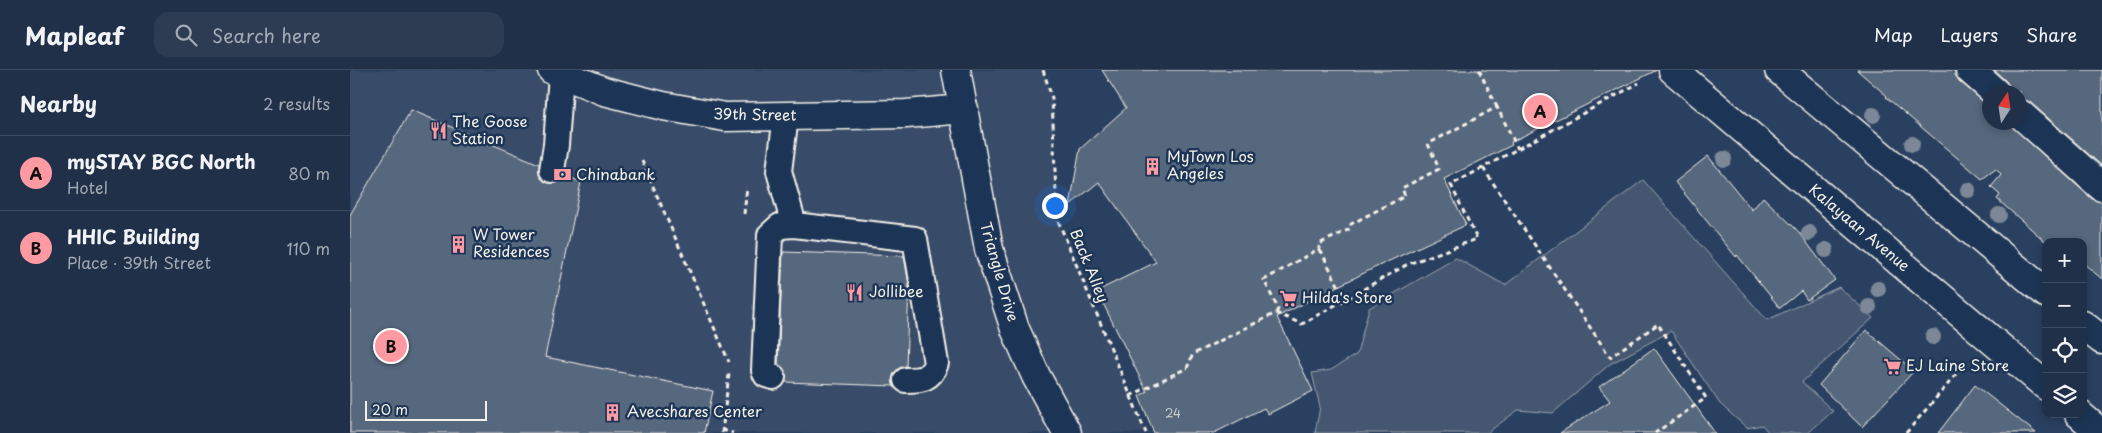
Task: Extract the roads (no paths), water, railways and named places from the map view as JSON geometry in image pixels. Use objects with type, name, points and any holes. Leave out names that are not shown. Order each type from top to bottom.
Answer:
[{"type":"street","name":"Triangle Drive","points":[[956,70],[989,249],[1015,329],[1036,376],[1067,433]]},
{"type":"street","name":"Kalayaan Avenue","points":[[1673,70],[2042,383]]},
{"type":"street","points":[[1779,70],[2042,290]]},
{"type":"street","points":[[1970,70],[1987,85]]},
{"type":"street","name":"39th Street","points":[[557,72],[604,91],[663,106],[725,117],[906,114],[964,109]]},
{"type":"street","points":[[2027,120],[2102,187]]},
{"type":"street","points":[[2087,328],[2102,340]]},
{"type":"street","points":[[2083,418],[2100,433]]},
{"type":"lane","points":[[552,170],[556,146],[557,72]]},
{"type":"lane","points":[[786,116],[779,170],[794,224]]},
{"type":"lane","points":[[773,377],[766,375],[764,371],[770,235],[780,226],[794,224],[915,239],[936,363],[927,378],[906,380]]},
{"type":"place","name":"mySTAY BGC North","points":[[1540,111]]},
{"type":"place","name":"The Goose Station","points":[[438,131]]},
{"type":"place","name":"MyTown Los Angeles","points":[[1153,166]]},
{"type":"place","name":"Chinabank","points":[[562,175]]},
{"type":"place","name":"W Tower Residences","points":[[459,244]]},
{"type":"place","name":"Jollibee","points":[[855,292]]},
{"type":"place","name":"Hilda's Store","points":[[1288,298]]},
{"type":"place","name":"HHIC Building","points":[[391,346]]},
{"type":"place","name":"EJ Laine Store","points":[[1892,366]]},
{"type":"place","name":"Avecshares Center","points":[[613,412]]}]
